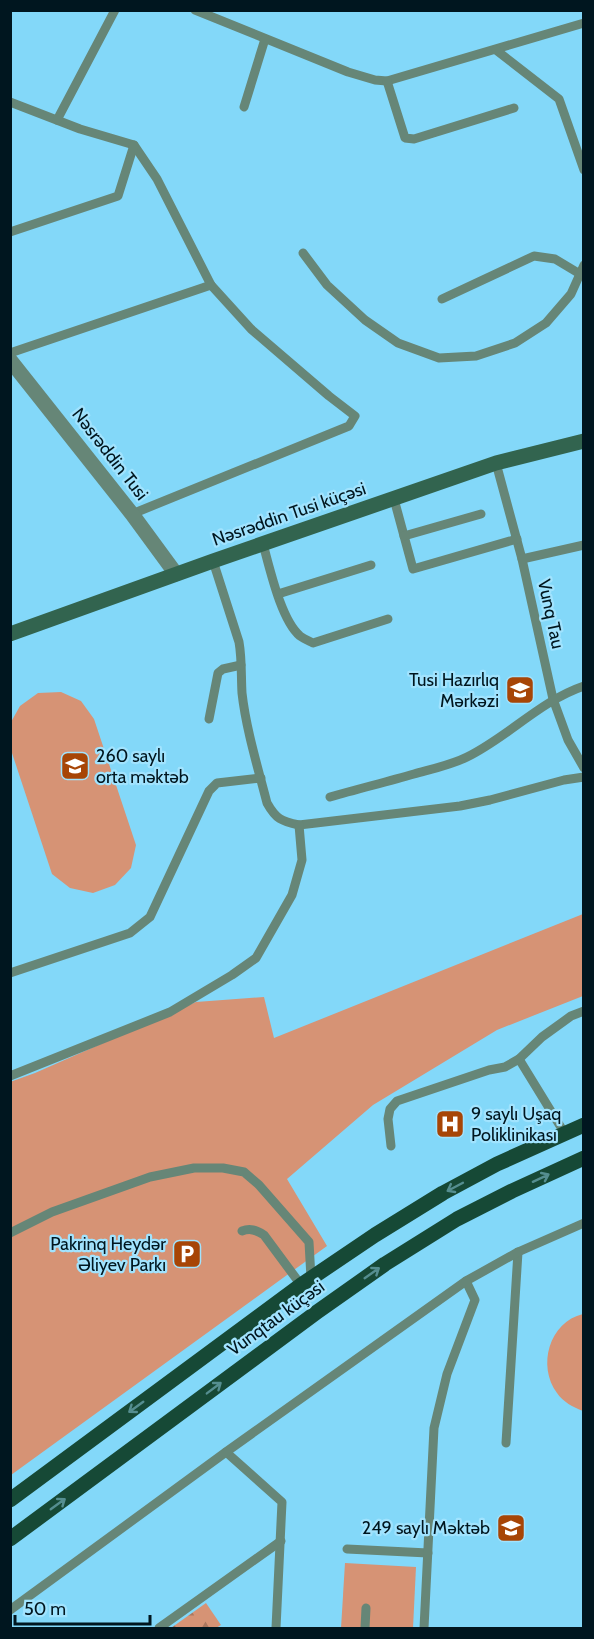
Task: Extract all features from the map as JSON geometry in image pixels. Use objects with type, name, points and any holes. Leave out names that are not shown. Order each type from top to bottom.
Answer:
[{"type":"main road","name":"Nəsrəddin Tusi küçəsi","points":[[10,634],[496,463],[584,441]]},
{"type":"main road","name":"Vunqtau küçəsi","points":[[10,1500],[306,1281],[375,1235],[443,1193],[498,1164],[584,1125]]},
{"type":"main road","name":"Vunqtau küçəsi","points":[[10,1539],[385,1264],[457,1219],[584,1158]]},
{"type":"street","name":"Nəsrəddin Tusi","points":[[10,360],[132,514],[176,574]]},
{"type":"lane","points":[[57,120],[115,10]]},
{"type":"lane","points":[[195,10],[348,72],[387,81],[584,23]]},
{"type":"lane","points":[[244,107],[265,39]]},
{"type":"lane","points":[[496,50],[559,99],[584,170]]},
{"type":"lane","points":[[387,81],[405,138],[414,139],[514,108]]},
{"type":"lane","points":[[10,102],[80,129],[134,145],[157,179],[211,285],[251,330],[355,416],[349,426],[132,514]]},
{"type":"lane","points":[[10,232],[118,196],[134,145]]},
{"type":"lane","points":[[303,254],[327,285],[365,320],[398,343],[439,358],[476,356],[515,343],[546,323],[571,294],[582,269],[555,259],[534,256],[442,299]]},
{"type":"lane","points":[[10,353],[211,285]]},
{"type":"lane","name":"Vunq Tau","points":[[496,463],[522,559],[553,699],[568,740],[584,768]]},
{"type":"lane","points":[[394,499],[413,569],[517,539]]},
{"type":"lane","points":[[404,536],[481,514]]},
{"type":"lane","points":[[262,544],[288,621],[300,636],[313,643],[388,619]]},
{"type":"lane","points":[[522,559],[584,545]]},
{"type":"lane","points":[[213,561],[239,642],[245,713],[267,803],[273,815],[284,822],[299,825],[460,806],[584,777]]},
{"type":"lane","points":[[278,594],[371,565]]},
{"type":"lane","points":[[209,719],[218,673],[223,669],[241,665]]},
{"type":"lane","points":[[330,797],[466,758],[511,730],[553,699],[584,686]]},
{"type":"lane","points":[[10,973],[130,933],[150,917],[209,791],[217,783],[261,778]]},
{"type":"lane","points":[[10,1076],[170,1012],[256,958],[292,895],[302,860],[299,825]]},
{"type":"lane","points":[[391,1146],[388,1119],[390,1109],[397,1101],[489,1070],[505,1067],[519,1059],[542,1037],[571,1016],[584,1011]]},
{"type":"lane","points":[[519,1059],[565,1134]]},
{"type":"lane","points":[[10,1233],[51,1212],[150,1177],[194,1168],[223,1168],[244,1172],[259,1185],[309,1242],[306,1281]]},
{"type":"lane","points":[[10,1610],[466,1281],[518,1252],[584,1223]]},
{"type":"lane","points":[[242,1231],[255,1230],[264,1234],[306,1281]]},
{"type":"lane","points":[[506,1443],[518,1252]]},
{"type":"lane","points":[[424,1629],[434,1428],[447,1374],[475,1300],[466,1281]]},
{"type":"lane","points":[[226,1452],[282,1502],[276,1629]]},
{"type":"lane","points":[[159,1629],[281,1541]]},
{"type":"lane","points":[[347,1549],[428,1553]]},
{"type":"lane","points":[[365,1629],[366,1608]]},
{"type":"green space","points":[[61,692],[81,701],[94,719],[136,845],[131,868],[115,885],[93,893],[70,888],[52,874],[11,750],[11,722],[20,706],[38,693]]},
{"type":"green space","points":[[583,914],[583,996],[497,1030],[373,1105],[287,1179],[327,1246],[11,1475],[10,1082],[196,1002],[264,997],[274,1038]]},
{"type":"green space","points":[[584,1314],[583,1411],[569,1404],[557,1393],[551,1382],[547,1358],[555,1335],[562,1326],[571,1319]]},
{"type":"green space","points":[[345,1563],[416,1567],[413,1628],[341,1628]]},
{"type":"green space","points":[[206,1603],[221,1625],[216,1628],[171,1628]]},
{"type":"place","name":"Tusi Hazırlıq Mərkəzi","points":[[520,690]]},
{"type":"place","name":"260 saylı orta məktəb","points":[[75,766]]},
{"type":"place","name":"9 saylı Uşaq Poliklinikası","points":[[450,1124]]},
{"type":"place","name":"Pakrinq Heydər Əliyev Parkı","points":[[187,1254]]},
{"type":"place","name":"249 saylı Məktəb","points":[[511,1528]]}]
